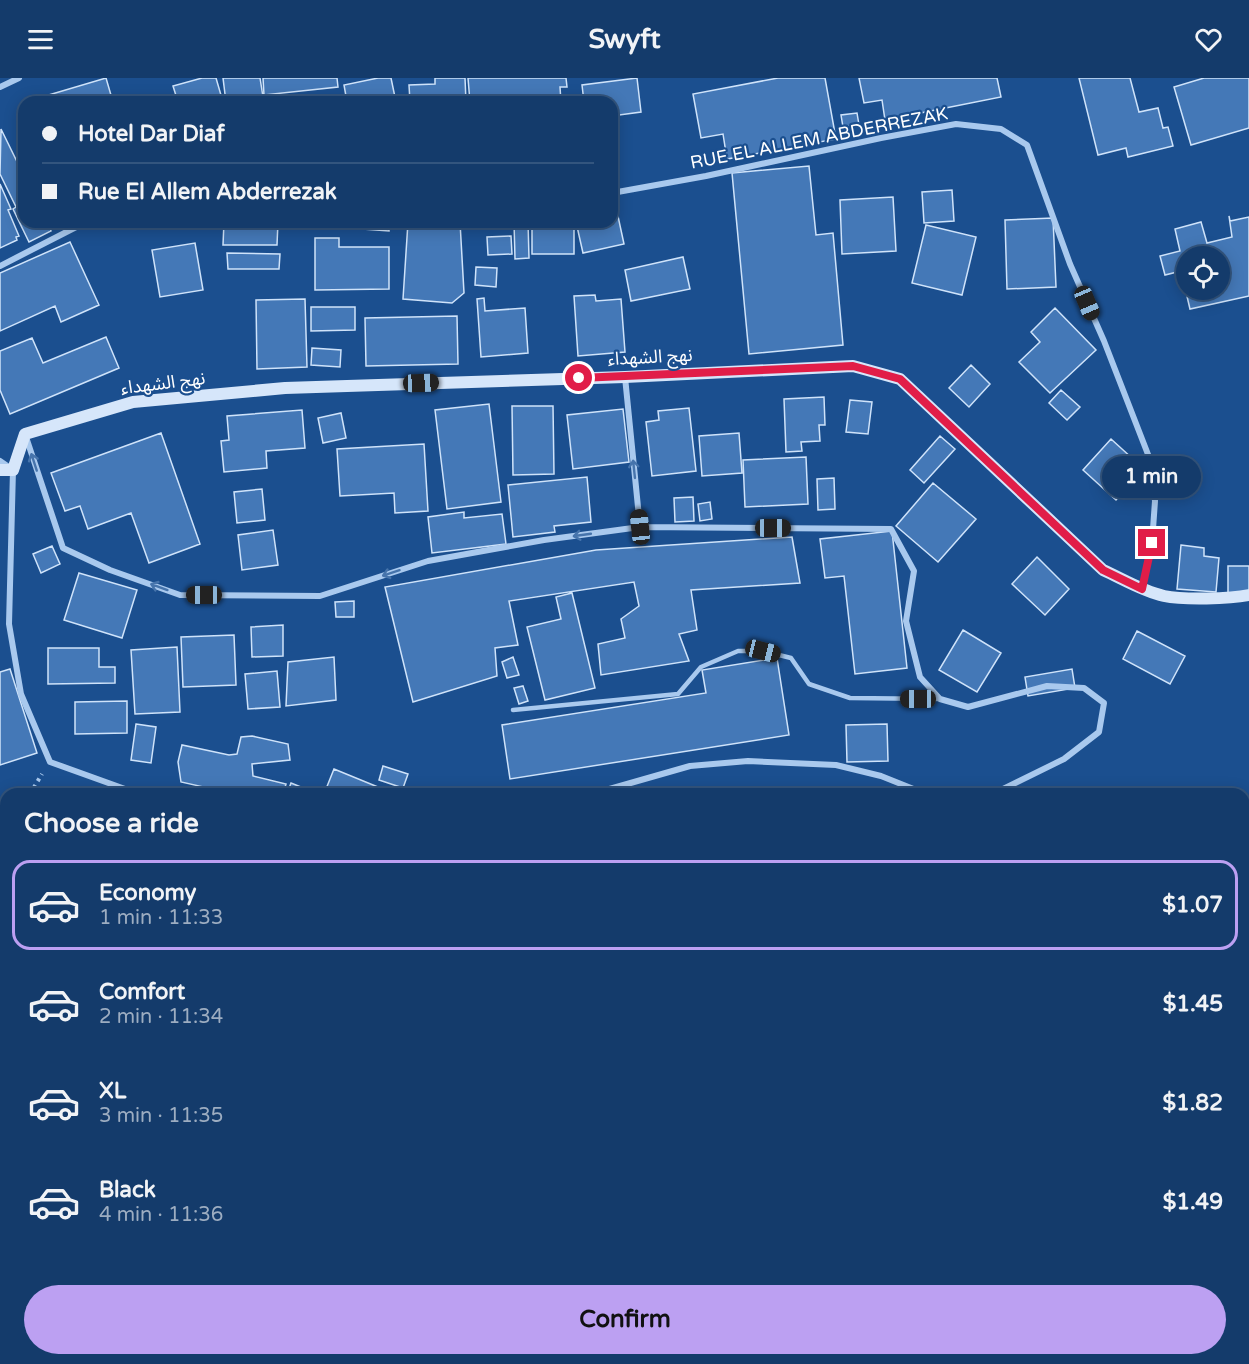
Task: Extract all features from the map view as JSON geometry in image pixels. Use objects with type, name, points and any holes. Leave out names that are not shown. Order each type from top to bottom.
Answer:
[{"type":"main road","name":"نهج الشهداء","points":[[25,434],[133,402],[285,388],[853,366],[900,379],[1103,570],[1142,589],[1166,597],[1234,598],[1249,595]]},
{"type":"main road","points":[[6,470],[25,434]]},
{"type":"street","points":[[0,87],[17,78]]},
{"type":"street","name":"RUE EL ALLEM ABDERREZAK","points":[[618,192],[956,124],[1001,129],[1027,145],[1070,264],[1122,386],[1149,457],[1155,501],[1153,532],[1142,589]]},
{"type":"street","points":[[0,266],[74,228]]},
{"type":"street","points":[[625,376],[640,527]]},
{"type":"street","points":[[25,434],[63,548],[110,570],[180,595],[320,596],[428,561],[544,540],[640,527],[891,529],[914,571],[906,621],[920,677],[940,699],[968,707],[1047,686],[1084,688],[1104,703],[1099,732],[1064,759],[1005,788]]},
{"type":"street","points":[[0,462],[6,470],[9,624],[21,694],[50,762],[122,788]]},
{"type":"street","points":[[0,627],[9,624]]},
{"type":"street","points":[[613,788],[690,766],[747,761],[836,765],[881,776],[911,788]]},
{"type":"lane","points":[[513,710],[678,694],[701,667],[738,651],[763,651],[791,658],[809,684],[850,698],[940,699]]},
{"type":"building","points":[[106,78],[111,96],[45,96]]},
{"type":"building","points":[[202,78],[216,78],[221,96],[176,96],[173,86]]},
{"type":"building","points":[[223,78],[260,78],[263,96],[225,96]]},
{"type":"building","points":[[263,78],[337,78],[338,87],[264,95]]},
{"type":"building","points":[[378,78],[391,78],[395,96],[346,96],[344,85]]},
{"type":"building","points":[[435,78],[465,78],[466,96],[410,96],[409,85],[435,84]]},
{"type":"building","points":[[468,78],[566,78],[567,87],[560,87],[561,96],[470,96]]},
{"type":"building","points":[[637,78],[641,112],[618,115],[618,96],[583,96],[582,85]]},
{"type":"building","points":[[778,78],[825,78],[836,139],[727,159],[723,134],[701,138],[693,94]]},
{"type":"building","points":[[859,78],[997,78],[1001,97],[885,120],[882,100],[864,103]]},
{"type":"building","points":[[1079,78],[1130,78],[1139,112],[1158,108],[1163,128],[1168,127],[1173,146],[1128,157],[1126,148],[1098,155]]},
{"type":"building","points":[[1204,78],[1249,78],[1249,128],[1191,145],[1174,87]]},
{"type":"building","points":[[857,113],[859,125],[843,127],[841,115]]},
{"type":"building","points":[[1,129],[18,164],[18,219],[13,209],[16,207],[0,174]]},
{"type":"building","points":[[809,166],[816,235],[833,233],[843,345],[749,354],[732,173]]},
{"type":"building","points":[[0,184],[19,236],[16,237],[17,240],[0,248]]},
{"type":"building","points":[[952,190],[954,221],[924,223],[922,192]]},
{"type":"building","points":[[893,197],[896,251],[842,254],[840,200]]},
{"type":"building","points":[[618,216],[624,244],[583,253],[577,228],[618,228]]},
{"type":"building","points":[[1229,216],[1230,221],[1249,217],[1249,296],[1190,309],[1188,300],[1230,300],[1230,246],[1179,246],[1175,229],[1201,222],[1207,243],[1232,237]]},
{"type":"building","points":[[1053,218],[1056,287],[1007,289],[1005,220]]},
{"type":"building","points":[[926,225],[976,237],[962,295],[912,283]]},
{"type":"building","points":[[22,228],[50,228],[51,231],[29,242]]},
{"type":"building","points":[[224,228],[278,228],[277,245],[223,245]]},
{"type":"building","points":[[349,228],[389,228],[389,231]]},
{"type":"building","points":[[408,228],[460,228],[464,293],[452,303],[403,299]]},
{"type":"building","points":[[514,228],[528,228],[529,258],[515,259]]},
{"type":"building","points":[[532,228],[574,228],[574,254],[532,254]]},
{"type":"building","points":[[511,236],[512,254],[488,255],[487,237]]},
{"type":"building","points":[[315,238],[339,238],[339,247],[389,247],[389,289],[315,290]]},
{"type":"building","points":[[70,242],[99,305],[61,322],[55,306],[0,331],[0,273]]},
{"type":"building","points":[[195,243],[203,290],[160,297],[152,250]]},
{"type":"building","points":[[1176,252],[1176,272],[1165,275],[1160,256]]},
{"type":"building","points":[[227,253],[280,254],[279,269],[228,269]]},
{"type":"building","points":[[683,257],[690,289],[631,301],[625,270]]},
{"type":"building","points":[[476,267],[497,268],[496,287],[475,285]]},
{"type":"building","points":[[595,295],[596,301],[621,299],[625,352],[578,356],[574,296]]},
{"type":"building","points":[[484,298],[485,311],[525,308],[528,353],[481,357],[477,299]]},
{"type":"building","points":[[305,299],[307,367],[257,369],[256,300]]},
{"type":"building","points":[[311,307],[355,307],[355,330],[311,331]]},
{"type":"building","points":[[1055,308],[1096,350],[1050,393],[1019,362],[1040,342],[1031,332]]},
{"type":"building","points":[[457,316],[458,364],[366,366],[365,318]]},
{"type":"building","points":[[106,337],[119,368],[10,414],[0,390],[0,351],[32,338],[43,363]]},
{"type":"building","points":[[312,348],[341,350],[340,367],[311,365]]},
{"type":"building","points":[[971,365],[990,384],[969,407],[949,388]]},
{"type":"building","points":[[1061,390],[1080,407],[1067,420],[1049,403]]},
{"type":"building","points":[[824,397],[825,425],[819,425],[820,441],[801,442],[802,451],[786,452],[784,399]]},
{"type":"building","points":[[850,400],[872,402],[868,434],[846,432]]},
{"type":"building","points":[[489,404],[501,502],[447,509],[435,410]]},
{"type":"building","points":[[512,406],[553,406],[554,474],[513,475]]},
{"type":"building","points":[[689,408],[696,471],[652,476],[646,422],[659,420],[658,411]]},
{"type":"building","points":[[623,409],[629,462],[573,469],[567,415]]},
{"type":"building","points":[[302,410],[305,448],[266,451],[267,468],[224,472],[221,441],[229,440],[227,416]]},
{"type":"building","points":[[341,413],[346,438],[323,443],[318,418]]},
{"type":"building","points":[[161,433],[200,544],[149,563],[131,513],[88,529],[80,506],[65,511],[51,473]]},
{"type":"building","points":[[739,433],[742,473],[702,476],[699,436]]},
{"type":"building","points":[[940,436],[955,449],[924,483],[910,470]]},
{"type":"building","points":[[1111,439],[1144,469],[1116,500],[1083,470]]},
{"type":"building","points":[[424,444],[428,511],[395,513],[394,493],[340,496],[337,449]]},
{"type":"building","points":[[806,457],[808,504],[745,507],[743,460]]},
{"type":"building","points":[[587,477],[591,522],[554,526],[555,532],[513,537],[508,485]]},
{"type":"building","points":[[834,478],[835,509],[818,510],[817,479]]},
{"type":"building","points":[[933,483],[976,519],[938,562],[896,526]]},
{"type":"building","points":[[262,489],[265,520],[237,523],[234,492]]},
{"type":"building","points":[[693,497],[694,521],[675,522],[674,498]]},
{"type":"building","points":[[710,502],[712,519],[700,521],[698,504]]},
{"type":"building","points":[[464,512],[464,518],[502,514],[506,544],[432,553],[428,517]]},
{"type":"building","points":[[273,530],[278,565],[242,570],[238,535]]},
{"type":"building","points":[[892,531],[907,668],[855,674],[844,576],[825,578],[820,539]]},
{"type":"building","points":[[792,537],[800,583],[691,590],[697,630],[679,634],[689,661],[601,675],[598,644],[625,638],[621,619],[639,606],[634,582],[509,601],[518,645],[495,648],[497,676],[413,702],[385,587],[596,550]]},
{"type":"building","points":[[1181,545],[1204,548],[1204,556],[1219,558],[1216,592],[1177,589]]},
{"type":"building","points":[[52,546],[60,564],[41,573],[33,554]]},
{"type":"building","points":[[1037,557],[1069,589],[1045,615],[1012,584]]},
{"type":"building","points":[[1228,566],[1249,566],[1249,594],[1228,594]]},
{"type":"building","points":[[79,573],[137,590],[122,638],[64,620]]},
{"type":"building","points":[[572,593],[595,688],[545,700],[527,627],[561,619],[556,597]]},
{"type":"building","points":[[354,601],[354,617],[336,617],[335,602]]},
{"type":"building","points":[[283,625],[283,656],[252,657],[251,627]]},
{"type":"building","points":[[963,630],[1001,653],[977,692],[939,670]]},
{"type":"building","points":[[1137,631],[1185,656],[1170,684],[1123,659]]},
{"type":"building","points":[[234,635],[236,685],[183,687],[181,637]]},
{"type":"building","points":[[177,647],[180,712],[135,714],[131,650]]},
{"type":"building","points":[[48,648],[99,648],[99,667],[115,667],[115,683],[48,684]]},
{"type":"building","points":[[334,657],[336,700],[286,706],[288,662]]},
{"type":"building","points":[[513,657],[519,675],[507,678],[502,662]]},
{"type":"building","points":[[777,658],[789,735],[510,779],[502,725],[706,693],[702,670]]},
{"type":"building","points":[[10,669],[37,753],[0,765],[0,672]]},
{"type":"building","points":[[1072,669],[1075,688],[1028,696],[1025,677]]},
{"type":"building","points":[[277,671],[280,707],[248,709],[245,674]]},
{"type":"building","points":[[523,686],[528,701],[519,704],[514,688]]},
{"type":"building","points":[[127,701],[127,733],[75,734],[75,702]]},
{"type":"building","points":[[136,724],[156,727],[151,763],[131,760]]},
{"type":"building","points":[[887,724],[888,761],[847,762],[846,725]]},
{"type":"building","points":[[252,736],[288,744],[290,760],[252,764],[253,776],[286,784],[285,788],[208,788],[181,782],[178,762],[182,745],[229,755],[237,754],[241,737]]},
{"type":"building","points":[[383,766],[408,774],[403,788],[379,780]]},
{"type":"building","points":[[334,769],[380,788],[326,788]]},
{"type":"building","points":[[291,783],[303,788],[289,788]]},
{"type":"route","points":[[579,378],[853,366],[900,379],[1103,570],[1142,589],[1152,543]]}]
